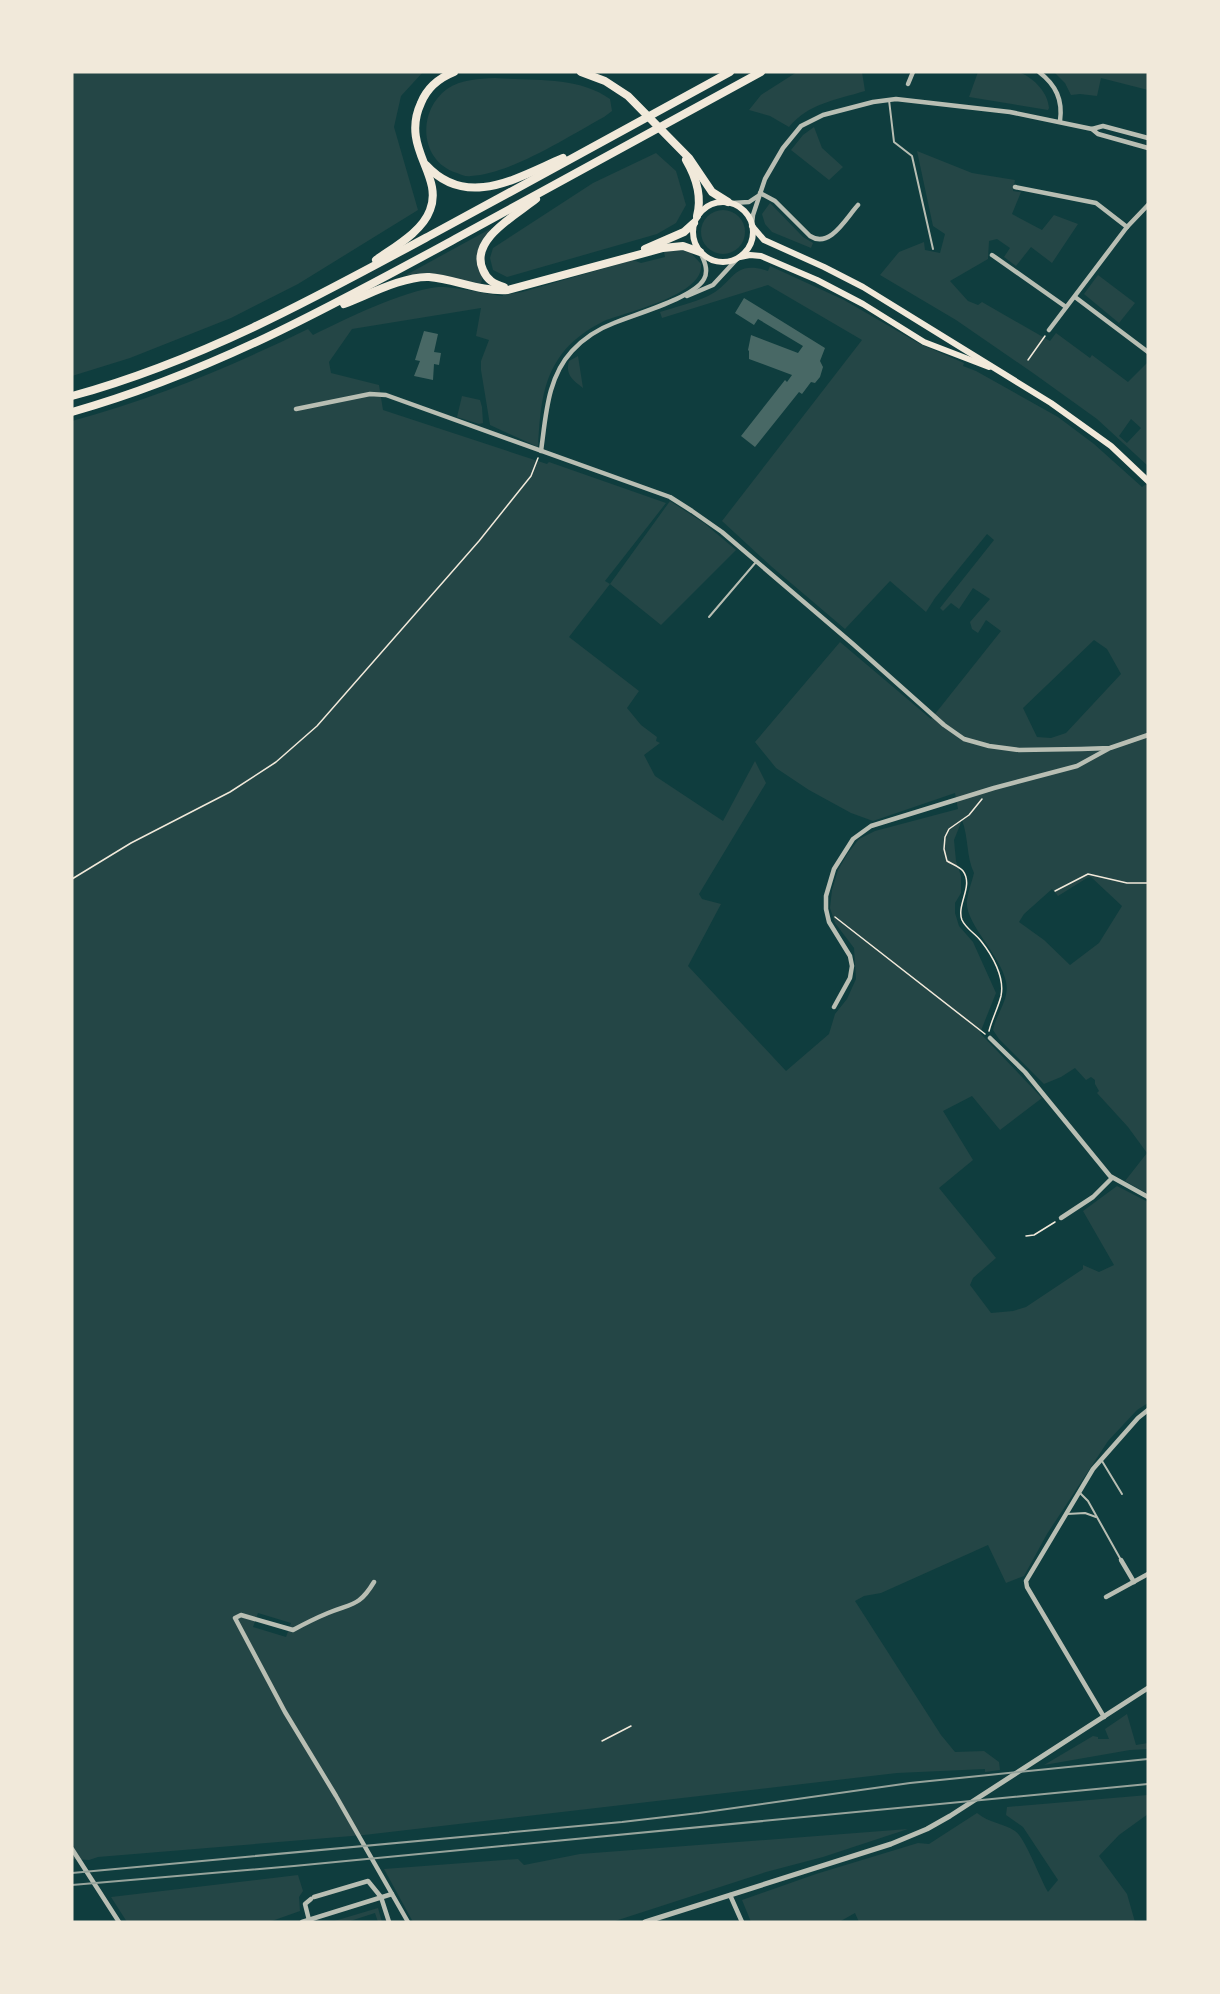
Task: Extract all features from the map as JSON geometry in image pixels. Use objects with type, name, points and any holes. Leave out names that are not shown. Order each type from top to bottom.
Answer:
[{"type":"highway","points":[[352,278],[411,234],[426,218],[432,206],[429,179],[414,134],[419,107],[431,87],[454,72]]},
{"type":"highway","points":[[581,72],[605,81],[622,92],[694,164],[712,192],[730,203]]},
{"type":"highway","points":[[72,396],[201,352],[268,322],[730,72]]},
{"type":"highway","points":[[302,321],[761,72]]},
{"type":"highway","points":[[422,159],[438,176],[453,184],[479,188],[501,183],[607,139]]},
{"type":"highway","points":[[628,257],[684,232],[695,219],[699,200],[694,178],[688,162],[678,147]]},
{"type":"highway","points":[[520,287],[499,285],[489,279],[481,264],[482,248],[495,231],[557,183]]},
{"type":"highway","points":[[72,412],[196,370],[302,321],[382,289],[417,278],[436,278],[498,290],[520,287],[628,257],[678,246],[700,252]]},
{"type":"main road","points":[[1011,379],[968,350],[857,284],[764,240],[745,212],[730,203],[708,205],[695,219],[693,239],[700,252],[717,262],[750,255],[761,256],[817,280],[863,304],[924,342],[987,366],[1064,411],[1094,432],[1148,482]]},
{"type":"main road","points":[[738,258],[750,245],[753,234],[752,225]]},
{"type":"street","points":[[908,84],[913,72]]},
{"type":"street","points":[[1039,72],[1058,93],[1061,104],[1060,121]]},
{"type":"street","points":[[752,225],[753,214],[765,178],[789,139],[801,126],[823,116],[867,103],[889,99],[984,108],[1060,121],[1148,148]]},
{"type":"street","points":[[1092,129],[1103,126],[1148,138]]},
{"type":"street","points":[[1015,187],[1096,203],[1127,227]]},
{"type":"street","points":[[730,203],[749,202],[760,193]]},
{"type":"street","points":[[760,193],[775,201],[810,237],[818,240],[829,237],[858,205]]},
{"type":"street","points":[[1049,330],[1127,227],[1148,205]]},
{"type":"street","points":[[673,300],[693,290],[704,279],[706,268],[700,252]]},
{"type":"street","points":[[992,255],[1066,307]]},
{"type":"street","points":[[541,451],[552,384],[571,352],[590,335],[604,327],[713,285],[738,258]]},
{"type":"street","points":[[1075,297],[1148,352]]},
{"type":"street","points":[[296,409],[370,394],[386,395],[670,497],[703,518],[757,561],[944,725],[964,739],[989,746],[1019,750],[1110,748]]},
{"type":"street","points":[[834,1007],[850,978],[852,960],[829,922],[826,896],[830,878],[846,848],[857,835],[871,826],[1082,764],[1110,748],[1148,735]]},
{"type":"street","points":[[990,1038],[1025,1072],[1112,1178],[1148,1197]]},
{"type":"street","points":[[1061,1218],[1093,1197],[1112,1178]]},
{"type":"street","points":[[1104,1717],[1027,1587],[1026,1581],[1078,1491],[1101,1460],[1138,1418],[1148,1410]]},
{"type":"street","points":[[1121,1560],[1134,1582]]},
{"type":"street","points":[[1106,1598],[1148,1574]]},
{"type":"street","points":[[375,1582],[354,1605],[317,1617],[293,1630],[241,1615],[235,1618],[285,1712],[408,1922]]},
{"type":"street","points":[[645,1922],[903,1839],[939,1823],[1148,1688]]},
{"type":"street","points":[[72,1849],[119,1922]]},
{"type":"street","points":[[309,1920],[305,1905],[312,1898],[367,1881],[381,1897],[389,1922]]},
{"type":"street","points":[[302,1922],[392,1894]]},
{"type":"street","points":[[730,1895],[741,1922]]},
{"type":"lane","points":[[889,99],[894,142],[912,156],[933,249]]},
{"type":"lane","points":[[709,617],[757,561]]},
{"type":"lane","points":[[1101,1460],[1122,1494]]},
{"type":"lane","points":[[1078,1491],[1088,1501],[1121,1560]]},
{"type":"lane","points":[[1065,1514],[1085,1513],[1096,1517]]},
{"type":"path","points":[[1028,360],[1049,330]]},
{"type":"path","points":[[72,879],[130,843],[231,792],[276,762],[317,726],[479,541],[531,476],[541,451]]},
{"type":"path","points":[[990,1038],[989,1029],[1001,994],[1000,977],[988,951],[962,921],[960,909],[966,887],[964,873],[962,869],[947,861],[944,849],[945,837],[949,829],[969,815],[994,788]]},
{"type":"path","points":[[1055,891],[1088,874],[1127,883],[1148,883]]},
{"type":"path","points":[[827,914],[849,926],[990,1038]]},
{"type":"path","points":[[1026,1236],[1034,1235],[1061,1218]]},
{"type":"path","points":[[602,1741],[631,1726]]},
{"type":"shaded area","points":[[72,72],[423,72],[401,96],[394,127],[418,210],[298,284],[231,318],[130,358],[72,376]]},
{"type":"shaded area","points":[[797,72],[862,72],[865,91],[814,107],[789,127],[770,116],[749,110],[761,95]]},
{"type":"shaded area","points":[[978,72],[1021,73],[1036,83],[1043,92],[1048,102],[1048,110],[969,97]]},
{"type":"shaded area","points":[[1054,72],[1148,72],[1148,90],[1101,78],[1097,96],[1071,95],[1065,83]]},
{"type":"shaded area","points":[[495,78],[555,81],[584,86],[610,99],[612,111],[557,144],[522,161],[487,173],[462,175],[445,167],[435,158],[429,148],[427,123],[430,110],[447,89],[458,83]]},
{"type":"shaded area","points":[[814,127],[822,148],[843,167],[829,180],[791,150],[803,135]]},
{"type":"shaded area","points":[[917,151],[972,173],[1015,180],[1013,191],[1021,192],[1012,214],[1042,230],[1054,215],[1078,224],[1052,263],[1031,247],[1016,266],[1004,257],[1010,248],[997,239],[989,241],[988,259],[950,281],[968,301],[978,305],[982,302],[1050,341],[1056,333],[1090,358],[1092,355],[1128,382],[1148,362],[1148,466],[1097,419],[1033,373],[956,320],[880,275],[899,252],[924,242],[925,250],[940,253],[945,234],[933,226]],"holes":[[[1131,419],[1141,428],[1127,443],[1119,436]]]},
{"type":"shaded area","points":[[656,153],[676,171],[686,205],[676,223],[657,234],[507,277],[493,270],[490,258],[493,248],[593,183]]},
{"type":"shaded area","points":[[770,203],[803,237],[813,243],[811,248],[772,232],[765,224],[762,214]]},
{"type":"shaded area","points":[[723,210],[732,211],[739,216],[744,223],[744,241],[739,248],[732,253],[723,254],[714,253],[707,248],[702,241],[701,232],[702,223],[707,216],[714,211]]},
{"type":"shaded area","points":[[490,229],[477,253],[477,265],[483,277],[481,283],[406,275]]},
{"type":"shaded area","points":[[680,250],[691,253],[701,264],[699,275],[691,285],[663,301],[598,324],[575,340],[561,355],[554,365],[545,388],[538,447],[490,425],[481,370],[481,361],[489,340],[476,336],[481,308],[352,329],[329,362],[331,373],[379,385],[383,410],[547,464],[549,462],[666,503],[605,581],[610,584],[569,637],[639,691],[627,708],[641,725],[657,737],[656,741],[660,743],[644,755],[655,776],[723,821],[755,761],[766,783],[699,894],[702,899],[721,904],[688,966],[786,1071],[829,1034],[835,1014],[847,999],[856,979],[854,948],[835,923],[830,908],[838,870],[848,853],[859,839],[875,831],[958,809],[955,793],[873,821],[851,813],[809,790],[776,768],[755,742],[840,642],[931,719],[1001,631],[986,620],[978,633],[972,629],[970,622],[990,599],[973,588],[959,609],[951,603],[943,611],[940,608],[994,540],[987,534],[926,612],[890,581],[845,629],[722,521],[862,340],[768,285],[662,318],[660,312],[708,296],[740,270],[756,268],[768,271],[770,266],[844,300],[920,344],[964,363],[963,366],[1058,417],[1094,444],[1142,487],[1148,483],[1148,1194],[1125,1181],[1147,1153],[1128,1127],[1097,1093],[1099,1091],[1095,1080],[1091,1077],[1086,1080],[1075,1068],[1044,1084],[999,1039],[993,1030],[1007,988],[1003,972],[971,919],[968,909],[967,900],[974,873],[962,820],[954,840],[956,861],[961,876],[961,893],[955,903],[955,913],[959,926],[973,942],[996,993],[980,1033],[1042,1098],[1000,1130],[972,1096],[943,1111],[973,1160],[939,1188],[996,1258],[973,1278],[970,1285],[991,1313],[1026,1307],[1083,1269],[1083,1265],[1099,1272],[1114,1265],[1083,1211],[1117,1186],[1148,1202],[1148,1403],[1137,1410],[1108,1441],[1047,1534],[1024,1576],[1006,1583],[988,1545],[881,1593],[864,1596],[855,1601],[941,1735],[955,1752],[984,1751],[999,1762],[1000,1770],[897,1773],[364,1835],[98,1857],[89,1860],[72,1859],[72,421],[163,392],[222,369],[308,329],[313,335],[374,306],[408,294],[444,287],[503,296],[633,260],[641,263],[665,257],[664,252]],"holes":[[[1094,640],[1107,649],[1121,674],[1066,733],[1051,738],[1037,737],[1023,708]],[[1091,877],[1122,906],[1099,943],[1070,965],[1044,940],[1019,922],[1024,914],[1052,889],[1058,896]],[[258,1613],[291,1623],[286,1637],[253,1627]]]},
{"type":"shaded area","points":[[1098,275],[1135,303],[1119,323],[1084,294]]},
{"type":"shaded area","points":[[578,356],[583,388],[573,380],[568,370],[569,361]]},
{"type":"shaded area","points":[[462,396],[480,400],[483,423],[479,424],[457,417]]},
{"type":"shaded area","points":[[670,501],[704,523],[736,550],[661,625],[610,584]]},
{"type":"shaded area","points":[[1127,1714],[1136,1745],[1148,1743],[1148,1749],[1044,1765],[1093,1736],[1098,1739],[1109,1739],[1105,1729]]},
{"type":"shaded area","points":[[1148,1795],[1148,1814],[1119,1835],[1099,1856],[1127,1894],[1135,1922],[859,1922],[855,1913],[839,1922],[751,1922],[742,1900],[816,1874],[918,1843],[929,1844],[977,1813],[1010,1828],[1019,1835],[1048,1892],[1058,1880],[1023,1827],[1006,1815],[1007,1807]]},
{"type":"shaded area","points":[[908,1829],[612,1922],[413,1922],[384,1869],[518,1859],[524,1865],[580,1854]]},
{"type":"shaded area","points":[[298,1875],[303,1891],[299,1897],[300,1911],[269,1922],[127,1922],[111,1897]]},
{"type":"shaded area","points":[[378,1908],[382,1922],[378,1922],[375,1913],[347,1922],[331,1922]]},
{"type":"building","points":[[744,298],[825,348],[820,361],[823,367],[820,377],[815,383],[811,382],[802,394],[799,392],[755,447],[741,436],[785,380],[787,382],[792,375],[749,359],[751,335],[798,353],[803,346],[758,319],[754,325],[735,313]]},
{"type":"building","points":[[424,331],[438,334],[434,352],[441,353],[439,365],[434,364],[433,380],[414,376],[420,361],[415,360]]},
{"type":"railway","points":[[72,1873],[622,1822],[910,1783],[1148,1759]]},
{"type":"railway","points":[[72,1885],[294,1866],[1148,1784]]}]
